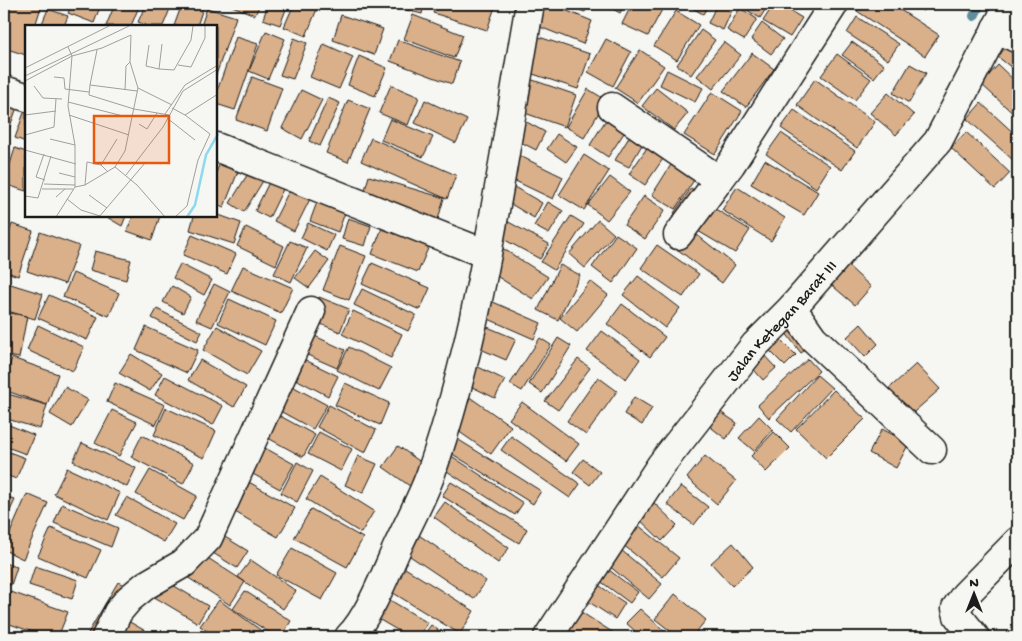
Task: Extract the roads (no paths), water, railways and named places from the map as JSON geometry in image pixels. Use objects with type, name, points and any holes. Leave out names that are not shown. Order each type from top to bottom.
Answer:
[{"type":"street","points":[[349,637],[375,594],[429,477],[459,383],[486,254],[530,4]]},
{"type":"street","points":[[678,235],[737,156],[834,4]]},
{"type":"street","name":"Jalan Ketegan Barat III","points":[[548,637],[661,465],[755,345],[792,308],[938,141],[1007,33],[1009,4]]},
{"type":"street","points":[[4,90],[25,97]]},
{"type":"street","points":[[612,107],[719,180]]},
{"type":"street","points":[[218,148],[486,254]]},
{"type":"street","points":[[792,308],[813,338],[932,450]]},
{"type":"street","points":[[106,637],[118,612],[129,599],[146,585],[184,563],[208,538],[310,311]]},
{"type":"street","points":[[975,637],[958,616],[956,608],[965,595],[1018,541]]},
{"type":"waterway","points":[[974,16],[980,4]]}]
